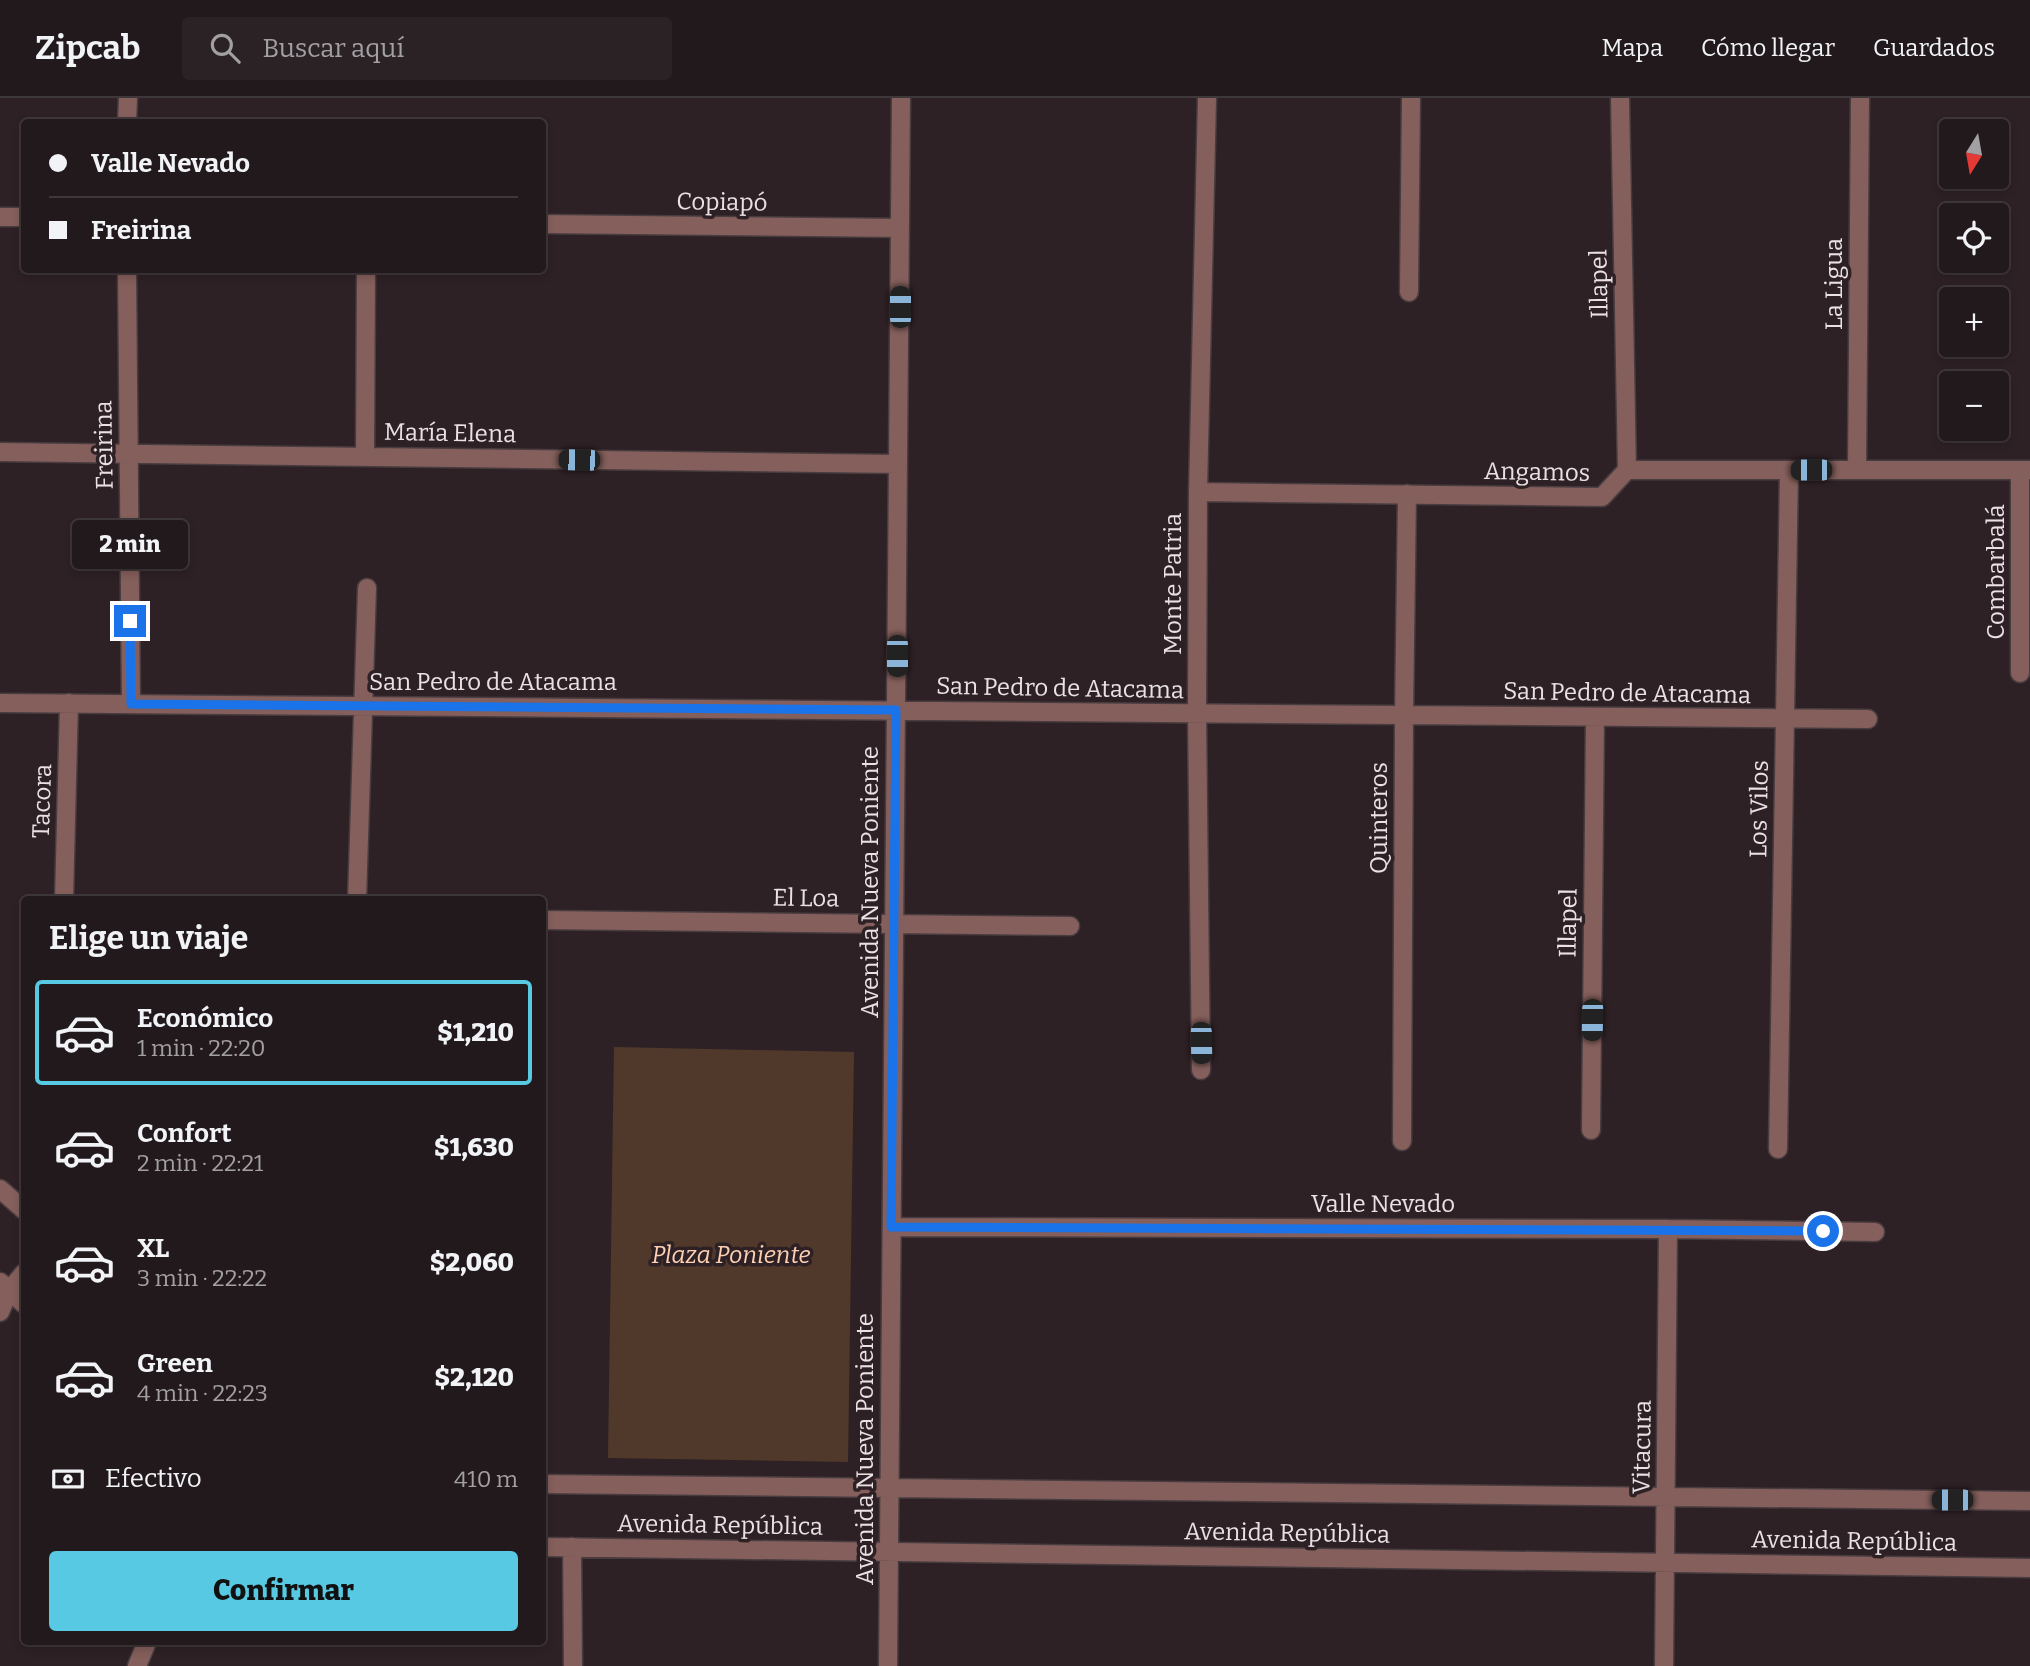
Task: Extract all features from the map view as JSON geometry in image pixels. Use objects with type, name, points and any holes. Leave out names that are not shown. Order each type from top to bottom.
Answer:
[{"type":"street","points":[[127,119],[128,98]]},
{"type":"street","name":"Avenida Nueva Poniente","points":[[888,1666],[901,98]]},
{"type":"street","name":"Monte Patria","points":[[1201,1070],[1197,714],[1198,492],[1207,98]]},
{"type":"street","points":[[1409,292],[1411,98]]},
{"type":"street","name":"Illapel","points":[[1620,98],[1627,470]]},
{"type":"street","name":"La Ligua","points":[[1857,470],[1860,98]]},
{"type":"street","points":[[0,217],[21,217]]},
{"type":"street","name":"Copiapó","points":[[546,224],[900,229]]},
{"type":"street","name":"Freirina","points":[[127,273],[131,704]]},
{"type":"street","points":[[365,457],[366,273]]},
{"type":"street","name":"María Elena","points":[[0,452],[898,464]]},
{"type":"street","points":[[1627,470],[2025,470]]},
{"type":"street","name":"Angamos","points":[[1198,492],[1602,497],[1627,470]]},
{"type":"street","name":"Los Vilos","points":[[1778,1149],[1789,470]]},
{"type":"street","name":"Combarbalá","points":[[2020,673],[2025,470]]},
{"type":"street","name":"Quinteros","points":[[1402,1141],[1407,494]]},
{"type":"street","points":[[357,896],[367,588]]},
{"type":"street","name":"San Pedro de Atacama","points":[[0,703],[1868,719]]},
{"type":"street","name":"Tacora","points":[[64,896],[69,703]]},
{"type":"street","name":"Illapel","points":[[1591,1130],[1595,717]]},
{"type":"street","name":"El Loa","points":[[546,920],[1070,926]]},
{"type":"street","points":[[0,1189],[21,1207]]},
{"type":"street","name":"Valle Nevado","points":[[891,1227],[1875,1231]]},
{"type":"street","name":"Vitacura","points":[[1664,1666],[1668,1229]]},
{"type":"street","points":[[0,1312],[5,1286],[21,1275]]},
{"type":"street","points":[[5,1286],[21,1301]]},
{"type":"street","name":"Avenida República","points":[[546,1484],[2030,1501]]},
{"type":"street","name":"Avenida República","points":[[546,1547],[2030,1568]]},
{"type":"street","points":[[572,1547],[573,1666]]},
{"type":"street","points":[[137,1666],[145,1645]]},
{"type":"green space","name":"Plaza Poniente","points":[[614,1047],[854,1052],[848,1462],[608,1458]]},
{"type":"route","points":[[130,621],[131,704],[896,710],[891,1227],[1823,1231]]}]
